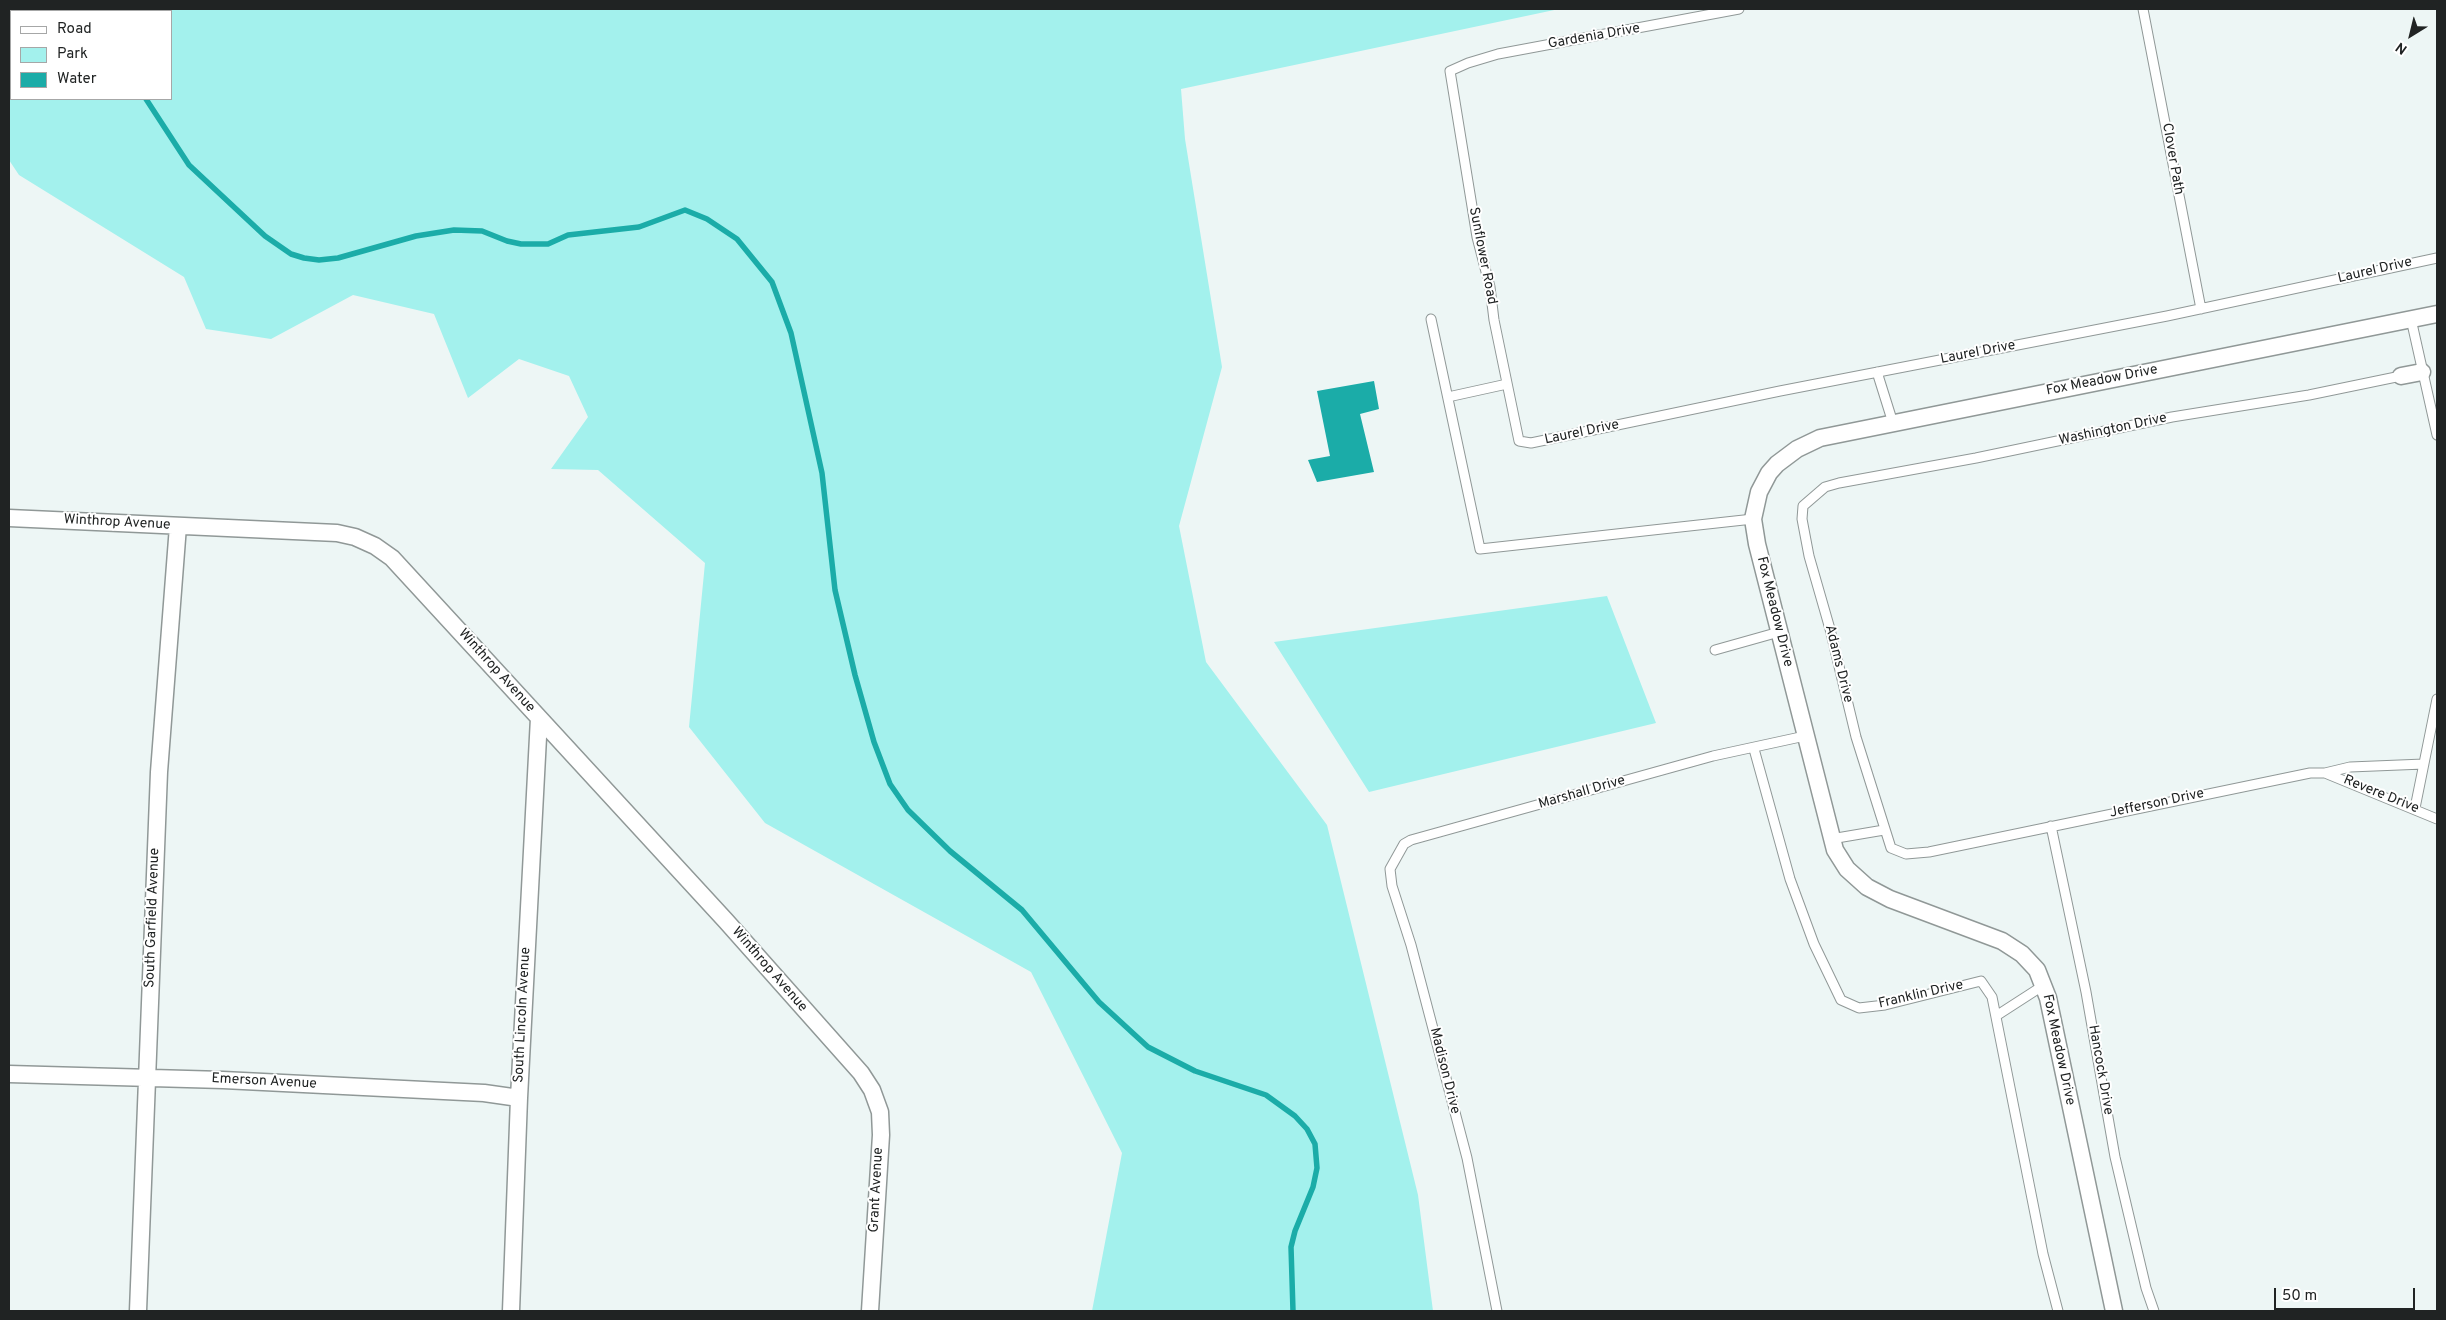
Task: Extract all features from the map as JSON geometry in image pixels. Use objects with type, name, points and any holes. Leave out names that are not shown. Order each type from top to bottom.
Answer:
[{"type":"street","name":"Fox Meadow Drive","points":[[2114,1311],[2044,985],[2030,961],[2002,941],[1890,899],[1867,887],[1855,879],[1843,864],[1831,839],[1753,519],[1759,492],[1769,473],[1797,449],[1820,438],[2437,314]]},
{"type":"street","points":[[2401,376],[2422,372]]},
{"type":"street","name":"Winthrop Avenue","points":[[9,518],[337,533],[375,546],[407,573],[726,921],[861,1074]]},
{"type":"street","name":"South Garfield Avenue","points":[[138,1311],[159,772],[178,526]]},
{"type":"street","name":"South Lincoln Avenue","points":[[511,1311],[519,1098],[539,718]]},
{"type":"street","name":"Emerson Avenue","points":[[9,1074],[484,1093],[519,1098]]},
{"type":"street","name":"Grant Avenue","points":[[861,1074],[872,1090],[880,1112],[881,1135],[870,1311]]},
{"type":"lane","name":"Gardenia Drive","points":[[1450,70],[1468,62],[1498,54],[1599,37],[1739,9]]},
{"type":"lane","name":"Clover Path","points":[[2143,9],[2201,309]]},
{"type":"lane","name":"Sunflower Road","points":[[1450,70],[1477,237],[1490,287],[1494,320],[1519,441]]},
{"type":"lane","name":"Laurel Drive","points":[[1519,441],[1531,443],[1878,372],[2201,309],[2437,258]]},
{"type":"lane","points":[[1431,318],[1480,549],[1753,519]]},
{"type":"lane","points":[[2410,319],[2437,435]]},
{"type":"lane","points":[[1878,372],[1893,423]]},
{"type":"lane","name":"Washington Drive","points":[[1825,487],[2172,418],[2309,395],[2401,376]]},
{"type":"lane","points":[[1448,397],[1507,384]]},
{"type":"lane","name":"Adams Drive","points":[[1825,487],[1803,506],[1805,535],[1856,737],[1891,848]]},
{"type":"lane","points":[[1715,650],[1779,632]]},
{"type":"lane","points":[[2415,808],[2437,699]]},
{"type":"lane","points":[[1754,749],[1782,740],[1805,736]]},
{"type":"lane","name":"Marshall Drive","points":[[1411,840],[1704,758],[1754,749]]},
{"type":"lane","name":"Franklin Drive","points":[[1754,749],[1787,871],[1814,944],[1841,1000],[1859,1008],[1885,1005],[1981,981],[1992,997],[2043,1254],[2058,1311]]},
{"type":"lane","name":"Jefferson Drive","points":[[1891,848],[1906,854],[1929,852],[2310,773],[2325,773],[2350,767],[2424,764]]},
{"type":"lane","name":"Revere Drive","points":[[2325,773],[2415,808],[2437,819]]},
{"type":"lane","name":"Hancock Drive","points":[[2051,826],[2086,992],[2115,1157],[2146,1288],[2154,1311]]},
{"type":"lane","points":[[1831,839],[1884,830]]},
{"type":"lane","name":"Madison Drive","points":[[1411,840],[1404,844],[1390,869],[1392,886],[1411,945],[1467,1158],[1497,1311]]},
{"type":"lane","points":[[1996,1016],[2044,985]]},
{"type":"green space","points":[[9,9],[1559,9],[1181,89],[1185,139],[1222,367],[1179,526],[1206,662],[1327,825],[1418,1195],[1433,1311],[1092,1311],[1122,1153],[1031,972],[765,823],[689,727],[705,563],[598,470],[551,469],[588,417],[569,376],[519,359],[468,398],[434,314],[353,295],[271,339],[206,329],[184,277],[19,175],[9,160]]},
{"type":"green space","points":[[1607,596],[1656,723],[1369,792],[1274,642]]},
{"type":"water","points":[[1374,381],[1379,409],[1360,414],[1374,472],[1317,482],[1308,460],[1330,456],[1317,391]]},
{"type":"waterway","points":[[147,100],[189,165],[265,236],[291,254],[304,258],[319,260],[338,258],[416,236],[454,230],[482,231],[507,241],[521,244],[548,244],[568,235],[639,227],[685,210],[707,219],[737,239],[772,282],[791,333],[822,473],[835,590],[855,675],[874,742],[890,784],[908,810],[950,851],[1022,910],[1099,1002],[1148,1047],[1195,1071],[1266,1095],[1295,1116],[1307,1129],[1315,1144],[1317,1168],[1313,1187],[1295,1231],[1291,1247],[1293,1311]]}]
